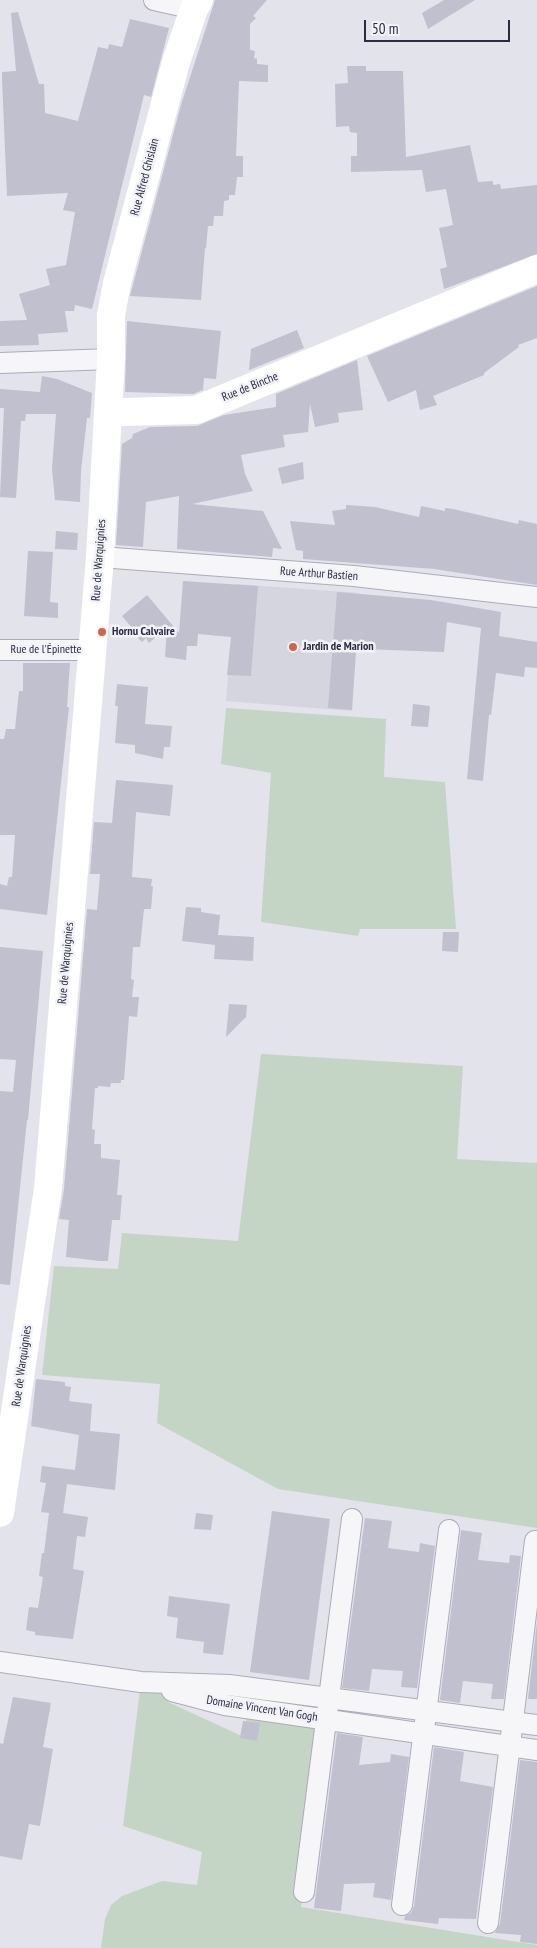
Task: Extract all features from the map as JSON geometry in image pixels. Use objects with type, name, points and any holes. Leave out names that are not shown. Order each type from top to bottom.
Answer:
[{"type":"street","points":[[154,0],[197,4]]},
{"type":"street","name":"Rue Alfred Ghislain","points":[[111,359],[111,315],[117,283],[176,62],[197,4]]},
{"type":"street","name":"Rue de Binche","points":[[108,411],[196,410],[537,269]]},
{"type":"street","points":[[0,363],[111,359],[108,411]]},
{"type":"street","name":"Rue de Warquignies","points":[[0,1513],[48,1188],[100,557],[108,411]]},
{"type":"street","name":"Rue Arthur Bastien","points":[[100,557],[354,576],[537,598]]},
{"type":"street","name":"Rue de l'Épinette","points":[[0,650],[92,650]]},
{"type":"street","name":"Domaine Vincent Van Gogh","points":[[304,1892],[352,1520]]},
{"type":"street","points":[[402,1905],[449,1530]]},
{"type":"street","points":[[488,1923],[535,1540]]},
{"type":"street","name":"Domaine Vincent Van Gogh","points":[[0,1662],[141,1682],[229,1685],[537,1725]]},
{"type":"street","name":"Domaine Vincent Van Gogh","points":[[141,1682],[225,1705],[537,1750]]},
{"type":"shaded area","name":"Jardin de Marion","points":[[236,584],[359,593],[351,711],[226,701]]},
{"type":"green space","points":[[226,708],[386,719],[384,777],[445,782],[456,929],[360,929],[358,936],[261,922],[271,773],[221,764]]},
{"type":"green space","points":[[261,1054],[463,1066],[457,1159],[537,1163],[537,1528],[278,1489],[157,1423],[160,1384],[42,1375],[54,1266],[118,1269],[122,1233],[238,1241]]},
{"type":"green space","points":[[141,1682],[166,1689],[168,1702],[244,1737],[248,1708],[326,1719],[301,1907],[537,1945],[537,1948],[101,1948],[105,1919],[111,1905],[122,1896],[162,1881],[197,1885],[202,1852],[123,1826]]},
{"type":"building","points":[[215,0],[267,0],[253,16],[256,18],[250,24],[250,50],[255,51],[254,58],[257,59],[257,64],[268,65],[268,82],[239,81],[236,156],[243,156],[243,177],[237,177],[235,195],[229,195],[229,200],[224,201],[223,216],[214,216],[213,226],[208,226],[201,300],[130,296],[181,105]]},
{"type":"building","points":[[444,0],[475,0],[428,29],[422,13]]},
{"type":"building","points":[[18,12],[39,84],[44,84],[45,113],[78,121],[98,47],[108,49],[109,44],[122,47],[130,19],[169,28],[151,97],[144,95],[92,309],[75,305],[74,311],[65,311],[68,332],[38,334],[39,345],[0,346],[0,321],[27,320],[19,294],[50,285],[46,269],[66,265],[75,212],[63,210],[68,193],[7,196],[2,72],[16,71],[11,13]]},
{"type":"building","points":[[347,66],[366,66],[366,71],[403,71],[406,157],[470,145],[478,182],[493,181],[493,185],[500,184],[501,189],[537,185],[537,254],[444,289],[440,269],[447,267],[439,228],[453,225],[446,189],[426,192],[422,170],[351,172],[351,156],[357,156],[357,133],[350,132],[349,126],[336,127],[335,84],[348,83]]},
{"type":"building","points":[[537,286],[537,338],[518,345],[519,347],[484,373],[484,375],[433,396],[437,405],[420,410],[416,390],[388,402],[367,356]]},
{"type":"building","points":[[127,321],[221,331],[216,379],[204,378],[203,390],[193,394],[125,392]]},
{"type":"building","points":[[297,330],[304,348],[249,370],[251,349]]},
{"type":"building","points":[[357,360],[363,410],[338,413],[339,422],[315,427],[310,404],[308,432],[283,435],[285,447],[241,455],[245,474],[253,491],[192,504],[263,511],[282,549],[273,548],[272,557],[177,549],[179,496],[146,502],[143,547],[116,545],[122,444],[132,438],[133,434],[150,427],[197,426],[224,415],[276,407],[276,394]]},
{"type":"building","points":[[42,376],[57,379],[92,393],[90,418],[87,418],[81,471],[80,502],[55,500],[52,469],[56,414],[26,414],[25,421],[21,421],[16,498],[0,497],[4,408],[0,408],[0,389],[40,392]]},
{"type":"building","points":[[303,462],[304,479],[282,484],[278,468]]},
{"type":"building","points":[[346,505],[375,507],[419,517],[421,506],[445,511],[445,508],[518,524],[519,520],[537,524],[537,585],[434,569],[303,559],[303,551],[296,550],[290,521],[335,525],[332,511],[346,509]]},
{"type":"building","points":[[56,531],[78,533],[77,550],[55,549]]},
{"type":"building","points":[[28,551],[53,552],[50,602],[58,603],[58,618],[24,616]]},
{"type":"building","points":[[183,581],[258,586],[251,676],[227,675],[231,637],[198,634],[197,646],[187,646],[186,660],[165,657],[167,627],[149,643],[146,638],[142,642],[130,630],[132,628],[122,616],[147,595],[179,633]]},
{"type":"building","points":[[337,592],[431,600],[501,612],[499,636],[537,642],[537,668],[525,667],[524,677],[496,673],[491,715],[489,715],[483,781],[467,779],[481,628],[447,622],[444,652],[363,649],[363,652],[356,652],[352,710],[328,708]]},
{"type":"building","points":[[23,663],[70,663],[67,707],[69,707],[47,915],[0,909],[0,884],[7,886],[9,877],[12,877],[15,835],[0,835],[0,739],[4,739],[6,729],[15,729],[19,691],[23,691]]},
{"type":"building","points":[[117,684],[148,687],[145,724],[172,726],[170,747],[164,747],[163,759],[135,753],[135,745],[115,743],[118,706],[115,706]]},
{"type":"building","points":[[413,704],[430,706],[428,727],[411,726]]},
{"type":"building","points":[[116,780],[173,785],[170,816],[136,812],[132,877],[152,879],[151,886],[153,886],[151,909],[144,909],[140,947],[133,947],[131,979],[134,980],[132,997],[139,997],[137,1017],[129,1016],[124,1080],[121,1080],[121,1083],[111,1083],[110,1087],[98,1086],[98,1088],[95,1088],[92,1129],[95,1130],[94,1144],[101,1144],[101,1158],[120,1160],[117,1195],[122,1195],[120,1220],[112,1220],[108,1261],[100,1261],[66,1257],[69,1220],[59,1219],[64,1189],[87,909],[97,910],[100,874],[90,874],[94,822],[112,823]]},
{"type":"building","points":[[186,907],[201,908],[201,912],[220,915],[218,935],[254,937],[253,961],[214,959],[215,945],[182,941]]},
{"type":"building","points":[[443,932],[459,932],[458,952],[442,951]]},
{"type":"building","points":[[0,947],[43,951],[28,1120],[10,1285],[0,1284],[0,1091],[13,1092],[16,1060],[0,1059]]},
{"type":"building","points":[[229,1004],[247,1005],[246,1017],[226,1037]]},
{"type":"building","points":[[36,1379],[65,1382],[65,1386],[71,1387],[69,1401],[92,1404],[90,1431],[120,1434],[115,1490],[67,1484],[63,1513],[88,1517],[85,1537],[77,1536],[73,1569],[84,1571],[73,1639],[35,1635],[35,1632],[26,1630],[29,1607],[38,1608],[43,1577],[39,1576],[49,1513],[41,1512],[46,1483],[40,1482],[42,1466],[75,1470],[79,1435],[31,1426]]},
{"type":"building","points":[[272,1511],[330,1519],[309,1680],[250,1672]]},
{"type":"building","points":[[196,1513],[213,1515],[211,1530],[194,1529]]},
{"type":"building","points":[[365,1518],[392,1521],[388,1548],[419,1552],[420,1543],[435,1546],[417,1688],[401,1687],[403,1671],[372,1669],[369,1691],[342,1688]]},
{"type":"building","points":[[461,1530],[482,1533],[478,1560],[509,1563],[510,1555],[521,1556],[504,1699],[491,1699],[493,1684],[463,1681],[460,1703],[440,1700]]},
{"type":"building","points":[[169,1596],[230,1604],[223,1655],[203,1653],[204,1642],[176,1638],[178,1618],[167,1616]]},
{"type":"building","points":[[537,1622],[537,1699],[528,1699]]},
{"type":"building","points":[[13,1697],[51,1703],[43,1747],[53,1749],[40,1826],[29,1824],[22,1860],[0,1856],[0,1743],[3,1744]]},
{"type":"building","points":[[243,1721],[260,1723],[257,1741],[240,1738]]},
{"type":"building","points":[[337,1733],[363,1737],[359,1765],[390,1762],[391,1754],[409,1757],[391,1900],[373,1897],[375,1883],[344,1884],[341,1911],[314,1908]]},
{"type":"building","points":[[434,1747],[464,1752],[460,1781],[493,1787],[476,1919],[439,1918],[438,1924],[404,1920],[405,1916],[411,1913],[414,1906]]},
{"type":"building","points":[[520,1760],[537,1762],[537,1944],[520,1942],[521,1935],[495,1933],[500,1924]]},
{"type":"place","name":"Hornu Calvaire","points":[[102,632]]},
{"type":"place","name":"Jardin de Marion","points":[[293,647]]}]
